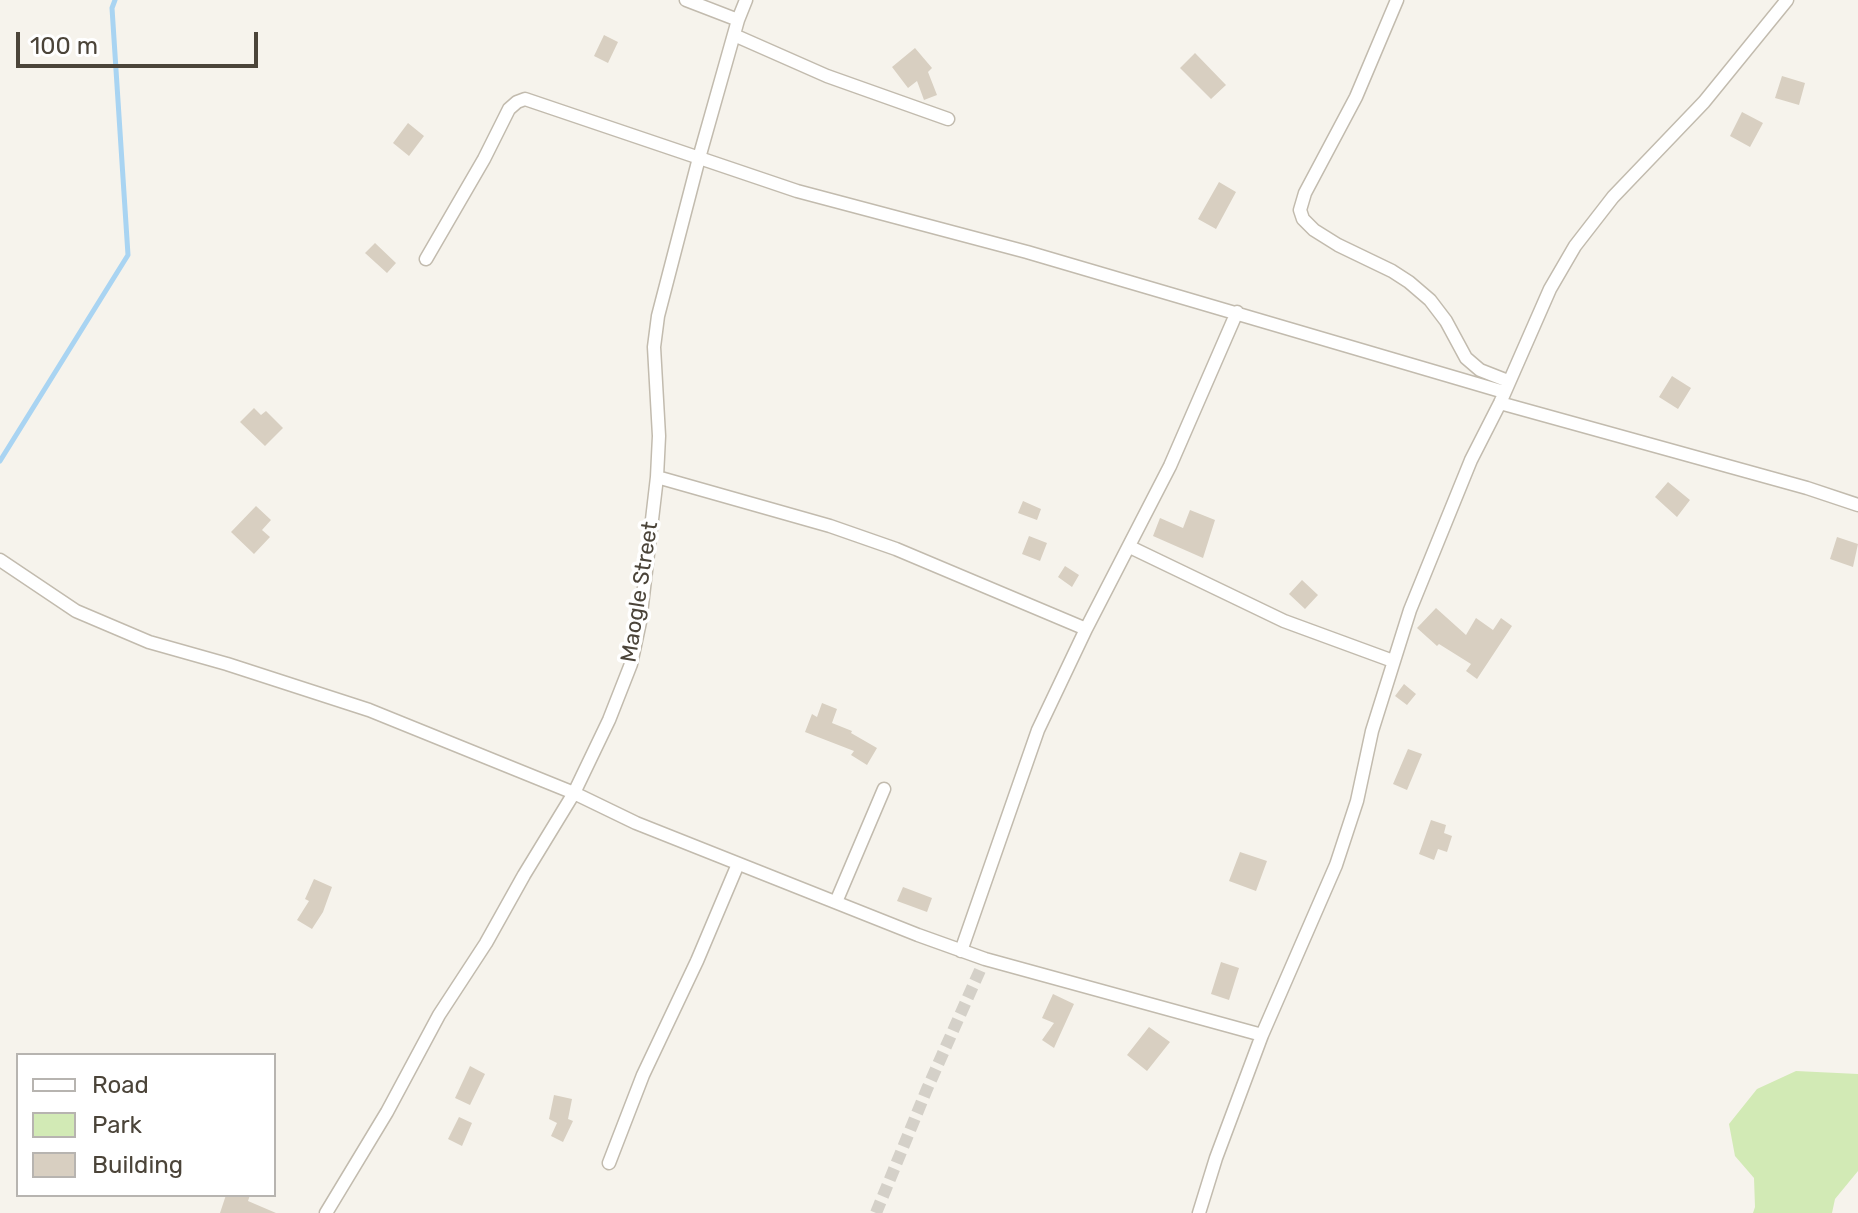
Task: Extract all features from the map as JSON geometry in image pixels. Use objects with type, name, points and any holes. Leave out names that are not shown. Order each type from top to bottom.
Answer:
[{"type":"street","points":[[686,0],[738,20]]},
{"type":"street","name":"Maogle Street","points":[[326,1213],[387,1112],[439,1015],[486,943],[574,793],[609,720],[631,664],[640,622],[657,477],[656,331],[699,158],[746,0]]},
{"type":"street","points":[[1397,0],[1356,97],[1305,193],[1300,210],[1303,219],[1338,245],[1392,271],[1430,300],[1446,321],[1466,358],[1504,392]]},
{"type":"street","points":[[1199,1213],[1262,1035],[1336,865],[1357,801],[1372,731],[1410,610],[1471,460],[1550,289],[1575,246],[1613,197],[1704,102],[1787,0]]},
{"type":"street","points":[[734,35],[827,76],[948,119]]},
{"type":"street","points":[[426,259],[501,124],[517,102],[525,99],[797,191],[1237,312],[1504,392],[1858,505]]},
{"type":"street","points":[[961,951],[1038,730],[1183,439],[1237,312]]},
{"type":"street","points":[[657,477],[830,526],[896,549],[1086,629]]},
{"type":"street","points":[[1130,547],[1284,621],[1393,661]]},
{"type":"street","points":[[0,560],[76,611],[149,642],[369,710],[574,793],[636,823],[961,951],[1262,1035]]},
{"type":"street","points":[[836,902],[884,789]]},
{"type":"street","points":[[609,1163],[643,1075],[697,961],[738,864]]},
{"type":"green space","points":[[1796,1071],[1858,1074],[1858,1171],[1835,1199],[1832,1213],[1753,1213],[1754,1178],[1735,1156],[1729,1124],[1757,1089]]},
{"type":"building","points":[[604,35],[618,42],[608,63],[594,56]]},
{"type":"building","points":[[915,48],[932,68],[928,72],[937,95],[924,100],[917,81],[908,88],[892,67]]},
{"type":"building","points":[[1195,53],[1226,85],[1211,99],[1180,68]]},
{"type":"building","points":[[1782,76],[1805,83],[1799,105],[1775,98]]},
{"type":"building","points":[[1742,112],[1763,123],[1750,147],[1730,136]]},
{"type":"building","points":[[408,123],[424,136],[409,156],[393,143]]},
{"type":"building","points":[[1219,182],[1236,192],[1216,229],[1198,219]]},
{"type":"building","points":[[375,243],[396,263],[387,273],[365,253]]},
{"type":"building","points":[[1672,376],[1691,388],[1678,409],[1659,397]]},
{"type":"building","points":[[254,408],[261,415],[266,411],[283,428],[265,446],[240,422]]},
{"type":"building","points":[[1668,482],[1690,500],[1677,517],[1655,497]]},
{"type":"building","points":[[1023,501],[1041,509],[1037,520],[1018,513]]},
{"type":"building","points":[[256,506],[271,520],[262,530],[270,537],[254,554],[231,532]]},
{"type":"building","points":[[1190,510],[1215,520],[1203,558],[1153,536],[1160,518],[1183,528]]},
{"type":"building","points":[[1029,536],[1047,543],[1040,561],[1022,554]]},
{"type":"building","points":[[1837,537],[1858,544],[1853,567],[1830,559]]},
{"type":"building","points":[[1065,566],[1079,575],[1072,587],[1058,577]]},
{"type":"building","points":[[1302,580],[1318,595],[1305,609],[1289,594]]},
{"type":"building","points":[[1436,608],[1466,635],[1476,618],[1493,630],[1501,618],[1512,626],[1477,679],[1466,671],[1471,664],[1439,644],[1437,646],[1417,628]]},
{"type":"building","points":[[1404,684],[1416,694],[1407,705],[1395,696]]},
{"type":"building","points":[[822,703],[837,709],[832,723],[852,731],[877,748],[867,765],[851,755],[854,751],[805,732],[812,714],[817,717]]},
{"type":"building","points":[[1408,749],[1422,754],[1407,790],[1393,784]]},
{"type":"building","points":[[1431,820],[1446,825],[1444,833],[1452,836],[1447,852],[1438,849],[1434,860],[1419,854]]},
{"type":"building","points":[[1240,852],[1267,861],[1256,891],[1229,881]]},
{"type":"building","points":[[314,879],[332,887],[323,912],[312,929],[297,920],[309,901],[305,899]]},
{"type":"building","points":[[903,887],[932,898],[927,912],[897,901]]},
{"type":"building","points":[[1221,962],[1239,968],[1229,1000],[1211,994]]},
{"type":"building","points":[[1053,994],[1074,1004],[1054,1048],[1042,1040],[1054,1023],[1042,1018]]},
{"type":"building","points":[[1149,1027],[1170,1042],[1147,1071],[1127,1055]]},
{"type":"building","points":[[470,1066],[485,1074],[470,1105],[455,1098]]},
{"type":"building","points":[[554,1095],[572,1099],[568,1119],[573,1121],[563,1142],[551,1136],[557,1123],[549,1119]]},
{"type":"building","points":[[459,1117],[472,1123],[462,1146],[448,1139]]},
{"type":"building","points":[[225,1197],[249,1197],[248,1201],[276,1213],[220,1213]]},
{"type":"waterway","points":[[0,461],[128,255],[112,8],[115,0]]},
{"type":"tunnel","points":[[876,1213],[985,959]]}]
